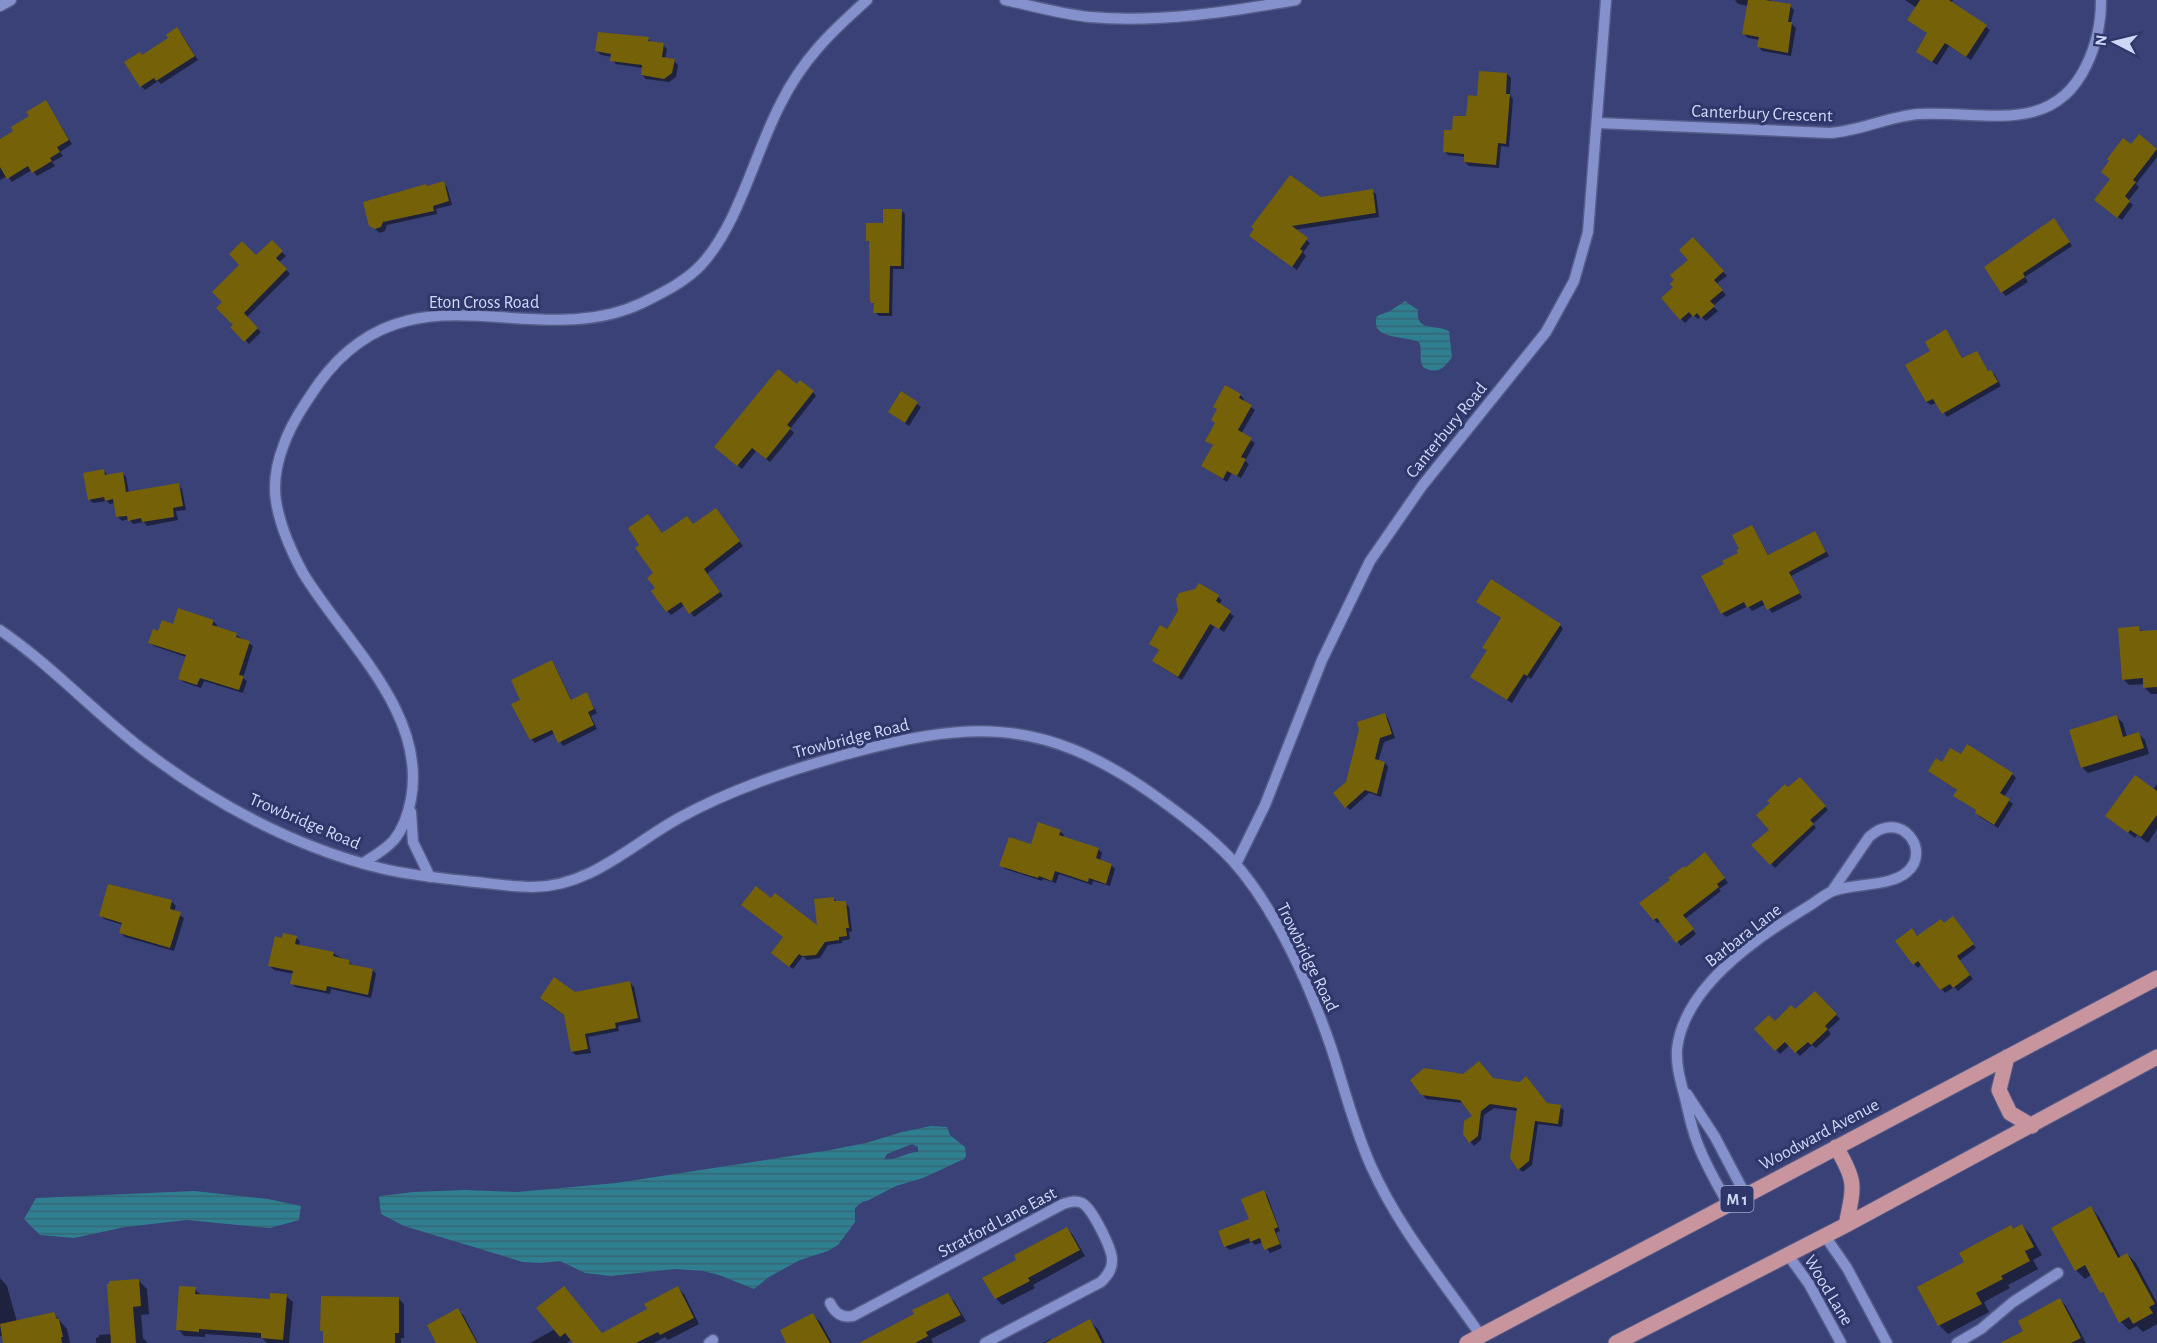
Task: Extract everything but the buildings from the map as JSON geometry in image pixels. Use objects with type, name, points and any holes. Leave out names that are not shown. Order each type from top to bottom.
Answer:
[{"type":"main road","name":"Woodward Avenue","points":[[1474,1339],[2157,978]]},
{"type":"main road","points":[[1616,1343],[1846,1225],[2157,1057]]},
{"type":"main road","points":[[2007,1058],[1999,1090],[2010,1113],[2032,1126]]},
{"type":"main road","points":[[1836,1147],[1850,1171],[1853,1185],[1846,1225]]},
{"type":"street","points":[[0,6],[10,0]]},
{"type":"street","name":"Eton Cross Road","points":[[430,877],[413,842],[412,760],[406,732],[381,683],[305,575],[293,554],[282,525],[276,502],[275,478],[292,424],[318,385],[342,356],[362,339],[382,329],[406,321],[439,315],[566,319],[604,317],[651,298],[693,272],[707,258],[728,224],[771,124],[795,77],[820,43],[867,0]]},
{"type":"street","points":[[1005,0],[1076,15],[1135,18],[1241,9],[1296,0]]},
{"type":"street","name":"Canterbury Road","points":[[1236,864],[1265,805],[1325,651],[1370,561],[1422,486],[1546,332],[1566,299],[1578,272],[1587,240],[1606,0]]},
{"type":"street","name":"Canterbury Crescent","points":[[1598,123],[1830,133],[1918,114],[2008,116],[2033,113],[2063,98],[2082,75],[2096,41],[2101,0]]},
{"type":"street","name":"Trowbridge Road","points":[[0,630],[50,669],[142,749],[196,787],[281,832],[324,851],[363,863],[430,877],[523,886],[565,883],[589,874],[680,818],[729,793],[771,777],[890,743],[938,734],[973,730],[1028,735],[1087,754],[1169,806],[1212,841],[1236,864],[1272,918],[1308,988],[1330,1044],[1365,1152],[1379,1182],[1474,1339]]},
{"type":"street","name":"Eton Cross Road","points":[[363,863],[382,851],[398,835],[411,802]]},
{"type":"street","name":"Barbara Lane","points":[[1728,1204],[1698,1146],[1682,1087],[1677,1060],[1678,1041],[1689,1015],[1718,973],[1753,943],[1832,891],[1869,837],[1884,827],[1906,832],[1913,840],[1916,850],[1915,860],[1906,873],[1890,880],[1832,891]]},
{"type":"street","name":"Barbara Lane","points":[[1682,1087],[1715,1137],[1745,1194]]},
{"type":"street","name":"Stratford Lane East","points":[[830,1303],[840,1316],[853,1316],[1063,1204],[1075,1201],[1085,1205],[1111,1250],[1112,1264],[1107,1276],[1101,1282],[985,1343]]},
{"type":"street","points":[[1825,1236],[1847,1268],[1887,1343]]},
{"type":"street","name":"Wood Lane","points":[[1788,1255],[1809,1284],[1840,1343]]},
{"type":"street","points":[[1957,1343],[1981,1329],[2013,1302],[2058,1273]]},
{"type":"shaded area","points":[[1405,301],[1418,310],[1420,322],[1449,331],[1452,357],[1439,370],[1423,367],[1419,342],[1389,335],[1378,329],[1377,316]]},
{"type":"shaded area","points":[[931,1126],[947,1127],[950,1135],[965,1147],[966,1156],[923,1178],[896,1186],[862,1202],[855,1208],[855,1222],[838,1245],[828,1251],[800,1260],[769,1277],[754,1289],[703,1271],[675,1269],[611,1276],[585,1273],[560,1261],[523,1262],[404,1226],[381,1214],[379,1197],[381,1196],[465,1190],[517,1192],[616,1183],[830,1150],[866,1143]],"holes":[[[912,1144],[918,1147],[918,1152],[893,1159],[884,1159],[887,1154]]]},
{"type":"shaded area","points":[[194,1191],[268,1199],[301,1206],[299,1220],[270,1228],[187,1220],[125,1227],[74,1238],[40,1235],[24,1219],[36,1198]]}]
